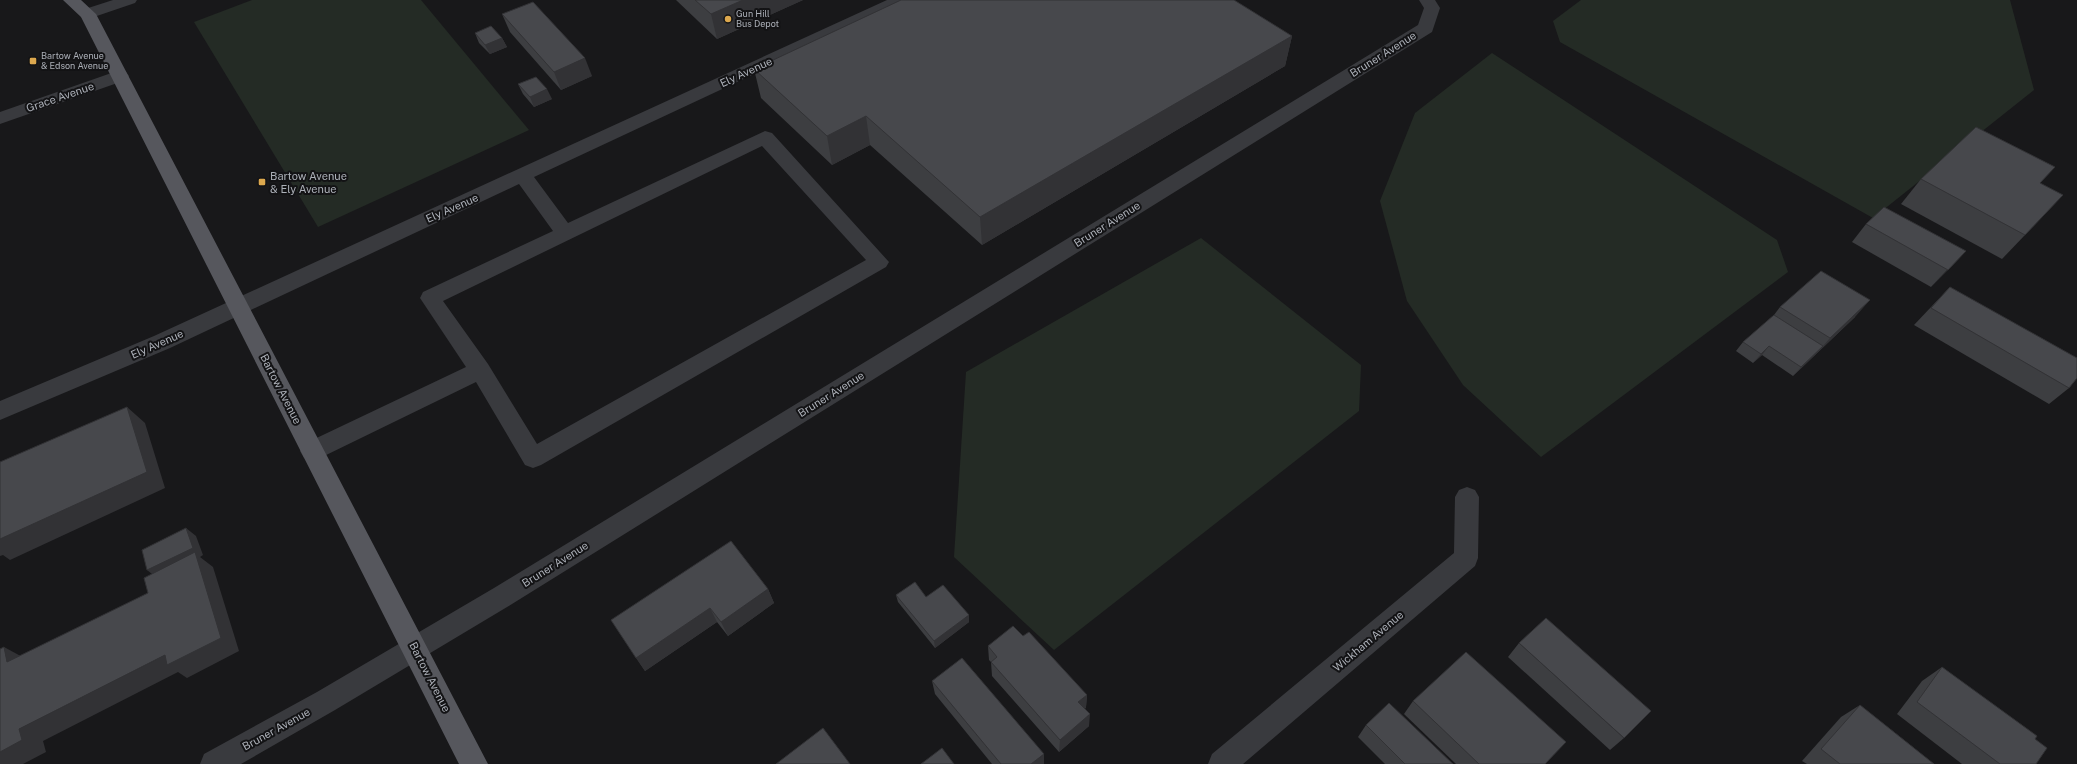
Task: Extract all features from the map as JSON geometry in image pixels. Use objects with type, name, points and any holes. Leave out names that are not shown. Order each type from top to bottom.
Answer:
[{"type":"main road","name":"Bartow Avenue","points":[[71,0],[88,7],[120,76],[474,764]]},
{"type":"street","points":[[88,7],[129,0]]},
{"type":"street","name":"Ely Avenue","points":[[0,411],[162,342],[900,0]]},
{"type":"street","name":"Bruner Avenue","points":[[214,764],[415,649],[1426,28],[1430,4]]},
{"type":"street","name":"Grace Avenue","points":[[0,118],[120,76]]},
{"type":"street","points":[[765,136],[879,262],[533,458],[480,370],[430,298],[765,136]]},
{"type":"street","points":[[523,176],[564,233]]},
{"type":"street","points":[[312,451],[480,370]]},
{"type":"street","name":"Wickham Avenue","points":[[1222,764],[1466,558],[1467,497]]},
{"type":"shaded area","points":[[252,0],[421,0],[529,130],[318,227],[194,22]]},
{"type":"shaded area","points":[[1581,0],[2010,0],[2034,90],[1873,218],[1560,42],[1553,21]]},
{"type":"shaded area","points":[[1492,53],[1777,240],[1788,272],[1541,457],[1463,385],[1407,301],[1380,201],[1415,113]]},
{"type":"shaded area","points":[[1201,238],[1361,365],[1359,411],[1054,650],[954,557],[966,372]]},
{"type":"building","points":[[695,0],[743,0],[711,14]]},
{"type":"building","points":[[901,0],[1234,0],[1292,36],[980,217],[866,116],[827,136],[754,69]]},
{"type":"building","points":[[533,2],[585,58],[554,72],[502,14]]},
{"type":"building","points":[[491,26],[502,38],[485,45],[475,33]]},
{"type":"building","points":[[536,77],[547,89],[530,97],[518,84]]},
{"type":"building","points":[[1976,127],[2055,167],[2040,183],[2063,195],[2025,235],[1921,179]]},
{"type":"building","points":[[1884,207],[1966,251],[1948,270],[1866,224]]},
{"type":"building","points":[[1821,271],[1870,300],[1830,338],[1780,307]]},
{"type":"building","points":[[1950,287],[2077,358],[2077,378],[2069,388],[1931,308]]},
{"type":"building","points":[[1774,315],[1823,346],[1801,367],[1769,346],[1761,354],[1743,342]]},
{"type":"building","points":[[127,407],[147,472],[0,539],[0,462]]},
{"type":"building","points":[[186,528],[193,548],[147,570],[142,550]]},
{"type":"building","points":[[731,541],[768,589],[721,622],[710,608],[636,658],[611,620]]},
{"type":"building","points":[[195,552],[221,638],[167,665],[165,655],[19,729],[22,740],[0,752],[0,649],[4,647],[7,662],[148,593],[144,578]]},
{"type":"building","points":[[915,582],[926,597],[943,585],[969,615],[934,641],[896,595]]},
{"type":"building","points":[[1546,618],[1651,711],[1624,738],[1519,643]]},
{"type":"building","points":[[1013,626],[1023,636],[1029,632],[1087,695],[1078,702],[1090,714],[1060,740],[991,662],[997,657],[988,646]]},
{"type":"building","points":[[1466,652],[1566,742],[1545,764],[1479,764],[1413,701]]},
{"type":"building","points":[[962,658],[1044,754],[1031,764],[1001,764],[932,681]]},
{"type":"building","points":[[1942,667],[2037,736],[2035,739],[2047,748],[2036,764],[2000,764],[1917,702]]},
{"type":"building","points":[[1389,703],[1453,764],[1405,764],[1366,725]]},
{"type":"building","points":[[1860,705],[1934,764],[1840,764],[1821,749]]},
{"type":"building","points":[[823,728],[850,764],[776,764]]},
{"type":"building","points":[[942,748],[954,764],[921,764]]},
{"type":"place","name":"Gun Hill Bus Depot","points":[[728,19]]},
{"type":"place","name":"Bartow Avenue & Edson Avenue","points":[[33,61]]},
{"type":"place","name":"Bartow Avenue & Ely Avenue","points":[[262,182]]}]
